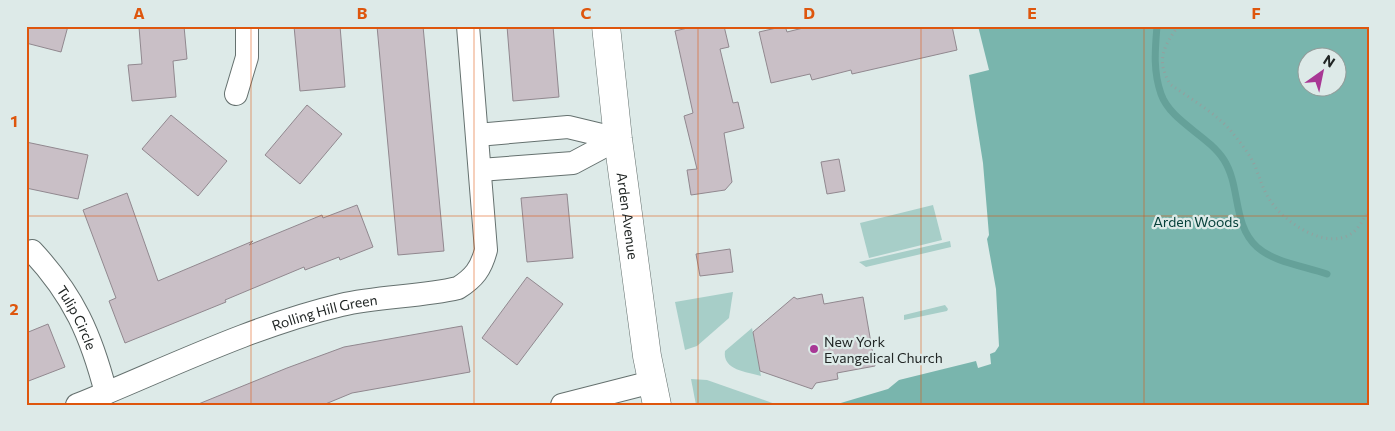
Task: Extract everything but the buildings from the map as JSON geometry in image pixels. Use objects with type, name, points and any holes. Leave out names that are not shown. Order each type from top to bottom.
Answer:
[{"type":"street","points":[[236,94],[247,57],[247,26]]},
{"type":"street","name":"Rolling Hill Green","points":[[77,405],[180,360],[261,330],[342,305],[458,288],[473,279],[482,265],[486,250],[468,26]]},
{"type":"street","name":"Arden Avenue","points":[[606,26],[618,139],[654,393]]},
{"type":"street","points":[[477,135],[568,127],[618,139]]},
{"type":"street","points":[[480,170],[573,163],[618,139]]},
{"type":"street","name":"Tulip Circle","points":[[32,251],[67,294],[84,323],[97,356],[106,393]]},
{"type":"street","points":[[562,405],[654,393]]},
{"type":"path","points":[[1178,26],[1163,52],[1162,63],[1165,75],[1170,84],[1229,129],[1246,150],[1262,189],[1275,208],[1294,224],[1312,234],[1333,239],[1348,236],[1359,227],[1369,208]]},
{"type":"green space","name":"Arden Woods","points":[[978,26],[1369,26],[1369,405],[834,405],[888,389],[899,380],[976,361],[978,368],[991,364],[990,354],[995,352],[999,346],[996,289],[987,239],[989,235],[983,163],[969,75],[989,70]]},
{"type":"green space","points":[[933,205],[942,240],[869,258],[860,223]]},
{"type":"green space","points":[[950,241],[951,247],[866,267],[859,262]]},
{"type":"green space","points":[[733,292],[729,318],[697,346],[685,350],[675,302]]},
{"type":"green space","points":[[945,305],[948,309],[947,311],[904,320],[904,315]]},
{"type":"green space","points":[[752,328],[761,376],[731,366],[725,357],[725,351]]},
{"type":"green space","points":[[691,379],[707,380],[778,405],[696,405]]},
{"type":"waterway","points":[[1157,26],[1155,52],[1158,85],[1161,94],[1173,113],[1209,143],[1224,160],[1233,182],[1240,216],[1249,238],[1257,247],[1272,257],[1327,274]]},
{"type":"place","name":"New York Evangelical Church","points":[[814,349]]}]
